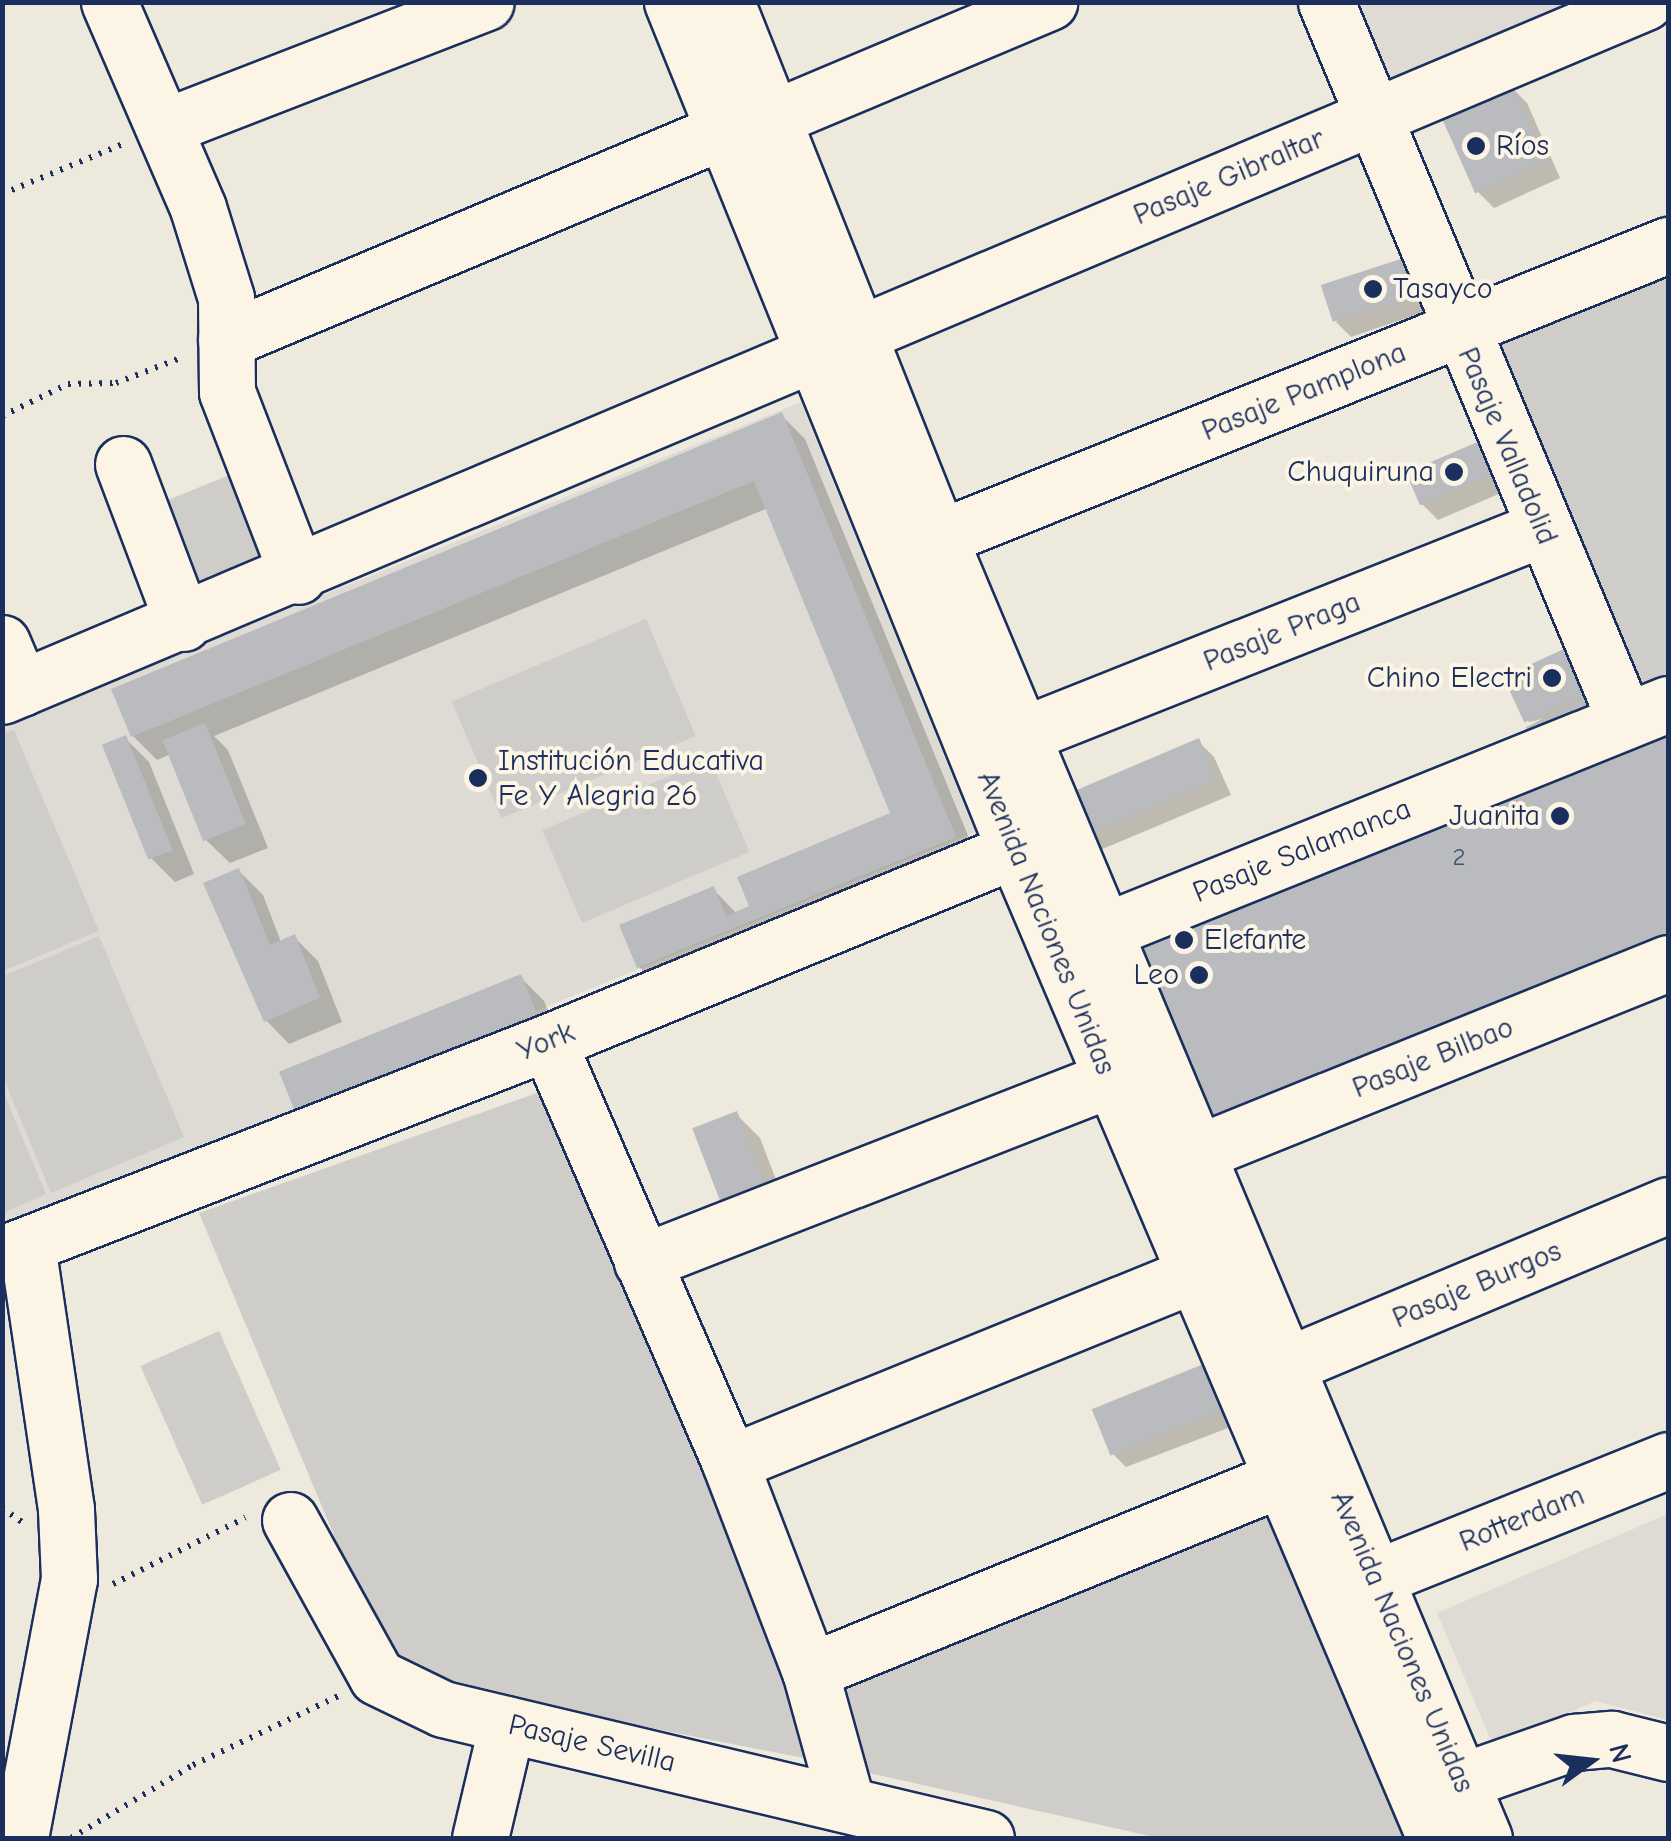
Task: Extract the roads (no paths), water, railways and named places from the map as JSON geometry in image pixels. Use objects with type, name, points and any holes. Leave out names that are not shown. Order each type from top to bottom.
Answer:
[{"type":"street","points":[[109,2],[164,127],[226,298],[226,392],[298,576]]},
{"type":"street","points":[[164,127],[486,2]]},
{"type":"street","name":"Avenida Naciones Unidas","points":[[672,2],[748,125],[1038,840],[1111,1079],[1283,1478],[1439,1805],[1484,1838]]},
{"type":"street","name":"Avenida Naciones Unidas","points":[[726,2],[748,125]]},
{"type":"street","points":[[226,340],[1049,2]]},
{"type":"street","name":"Pasaje Valladolid","points":[[1326,2],[1541,529],[1647,712]]},
{"type":"street","name":"Pasaje Gibraltar","points":[[9,676],[183,622],[298,576],[1645,2]]},
{"type":"street","name":"Pasaje Pamplona","points":[[938,538],[1668,245]]},
{"type":"street","name":"Avenida Naciones Unidas","points":[[836,347],[938,538],[1022,736],[1038,840],[1102,932],[1375,1578],[1439,1805]]},
{"type":"street","points":[[123,464],[183,622]]},
{"type":"street","name":"Pasaje Praga","points":[[1022,736],[1541,529]]},
{"type":"street","name":"Pasaje Salamanca","points":[[1102,932],[1647,712]]},
{"type":"street","name":"York","points":[[15,1250],[548,1042],[1038,840]]},
{"type":"street","name":"Pasaje Bilbao","points":[[1196,1153],[1668,963]]},
{"type":"street","points":[[548,1042],[730,1463],[810,1671],[847,1804]]},
{"type":"street","points":[[642,1262],[1111,1079]]},
{"type":"street","name":"Pasaje Burgos","points":[[1285,1366],[1668,1205]]},
{"type":"street","points":[[15,1250],[66,1509],[69,1579],[20,1838]]},
{"type":"street","points":[[730,1463],[1195,1274]]},
{"type":"street","name":"Rotterdam","points":[[1375,1578],[1668,1460]]},
{"type":"street","points":[[810,1671],[1283,1478]]},
{"type":"street","name":"Pasaje Sevilla","points":[[290,1520],[378,1677],[443,1709],[847,1804],[915,1830],[986,1838]]},
{"type":"street","points":[[480,1838],[507,1724]]},
{"type":"street","points":[[1439,1805],[1574,1742],[1612,1739],[1668,1753]]},
{"type":"place","name":"Ríos","points":[[1476,146]]},
{"type":"place","name":"Tasayco","points":[[1373,289]]},
{"type":"place","name":"Chuquiruna","points":[[1454,472]]},
{"type":"place","name":"Chino Electri","points":[[1552,678]]},
{"type":"place","name":"Institución Educativa Fe Y Alegria 26","points":[[478,778]]},
{"type":"place","name":"Juanita","points":[[1560,816]]},
{"type":"place","name":"Elefante","points":[[1184,940]]},
{"type":"place","name":"Leo","points":[[1199,975]]}]
